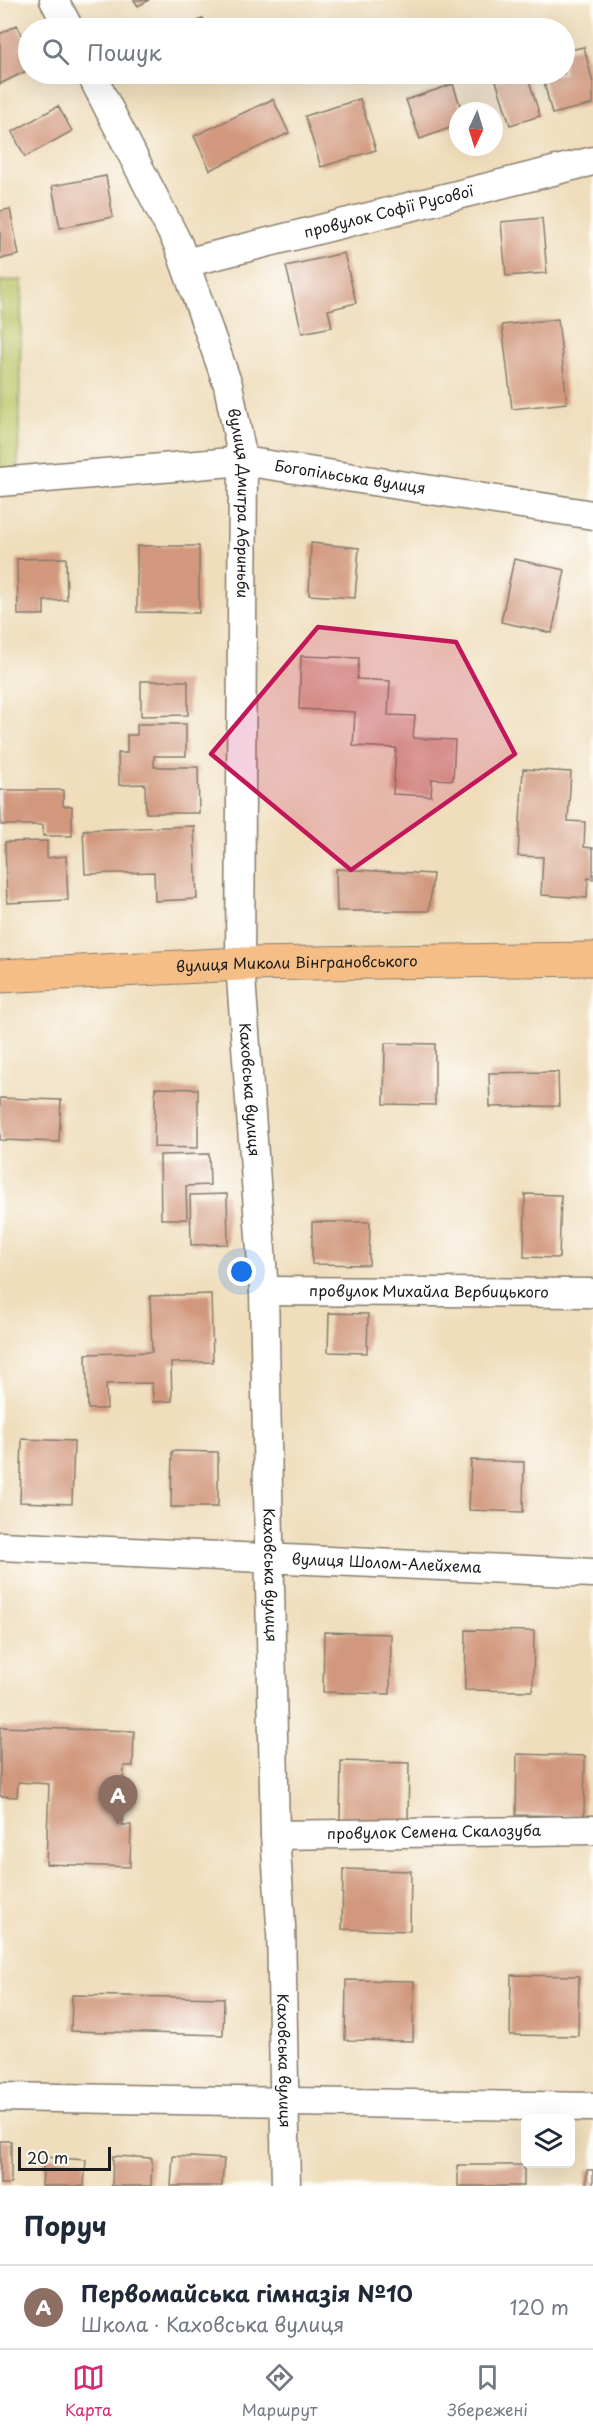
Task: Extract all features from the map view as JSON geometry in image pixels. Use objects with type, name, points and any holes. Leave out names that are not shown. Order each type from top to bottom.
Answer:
[{"type":"main road","name":"вулиця Миколи Вінграновського","points":[[0,976],[240,964],[593,959]]},
{"type":"street","points":[[54,0],[64,18]]},
{"type":"street","name":"вулиця Дмитра Абриньби","points":[[96,84],[178,244],[228,385],[243,461],[240,964]]},
{"type":"street","name":"провулок Софії Русової","points":[[185,263],[593,161]]},
{"type":"street","name":"Богопільська вулиця","points":[[0,482],[243,461],[593,515]]},
{"type":"street","name":"Каховська вулиця","points":[[240,964],[264,1291],[275,1835],[281,1925],[286,2186]]},
{"type":"street","name":"провулок Михайла Вербицького","points":[[264,1291],[593,1293]]},
{"type":"street","name":"вулиця Шолом-Алейхема","points":[[0,1546],[593,1573]]},
{"type":"street","name":"провулок Семена Скалозуба","points":[[275,1835],[593,1830]]},
{"type":"street","points":[[0,2097],[593,2107]]},
{"type":"highlighted area","points":[[318,627],[456,642],[515,754],[351,870],[211,754]]},
{"type":"green space","points":[[22,280],[18,472],[0,474],[0,281]]},
{"type":"building","points":[[134,0],[149,0],[138,6]]},
{"type":"building","points":[[17,25],[18,27],[18,75],[0,84],[0,34]]},
{"type":"building","points":[[584,47],[593,83],[593,104],[552,114],[544,84],[575,84],[575,49]]},
{"type":"building","points":[[453,84],[459,102],[449,102],[449,128],[420,139],[406,100]]},
{"type":"building","points":[[497,84],[530,84],[540,116],[510,125]]},
{"type":"building","points":[[273,99],[289,133],[210,170],[194,136]]},
{"type":"building","points":[[360,99],[376,150],[321,167],[305,116]]},
{"type":"building","points":[[58,106],[72,131],[25,157],[12,132]]},
{"type":"building","points":[[106,176],[113,217],[60,228],[52,186]]},
{"type":"building","points":[[10,209],[19,255],[0,259],[0,211]]},
{"type":"building","points":[[542,218],[547,273],[506,276],[501,222]]},
{"type":"building","points":[[344,253],[356,303],[328,310],[332,327],[302,333],[286,266]]},
{"type":"building","points":[[558,319],[567,403],[512,409],[502,325]]},
{"type":"building","points":[[311,543],[359,548],[355,598],[309,595]]},
{"type":"building","points":[[137,546],[199,546],[199,613],[137,612]]},
{"type":"building","points":[[66,558],[67,600],[44,601],[44,615],[18,615],[17,559]]},
{"type":"building","points":[[514,559],[565,570],[552,633],[501,622]]},
{"type":"building","points":[[301,656],[359,658],[357,679],[390,681],[388,715],[415,716],[413,738],[455,740],[453,780],[432,779],[431,796],[393,794],[396,748],[353,746],[355,712],[299,709]]},
{"type":"building","points":[[141,681],[188,681],[188,715],[141,716]]},
{"type":"building","points":[[137,724],[186,724],[186,756],[154,756],[154,767],[198,767],[199,813],[146,813],[145,784],[119,785],[118,753],[127,753],[127,735],[137,735]]},
{"type":"building","points":[[523,769],[571,772],[568,821],[585,822],[584,847],[593,848],[593,879],[588,878],[587,898],[541,895],[543,857],[518,856]]},
{"type":"building","points":[[0,790],[63,790],[63,806],[72,806],[72,836],[43,836],[43,825],[1,825]]},
{"type":"building","points":[[194,826],[197,899],[155,901],[154,872],[85,874],[83,830]]},
{"type":"building","points":[[47,841],[47,858],[66,856],[68,900],[7,903],[5,842]]},
{"type":"building","points":[[336,869],[433,874],[429,911],[337,911]]},
{"type":"building","points":[[385,1043],[435,1044],[435,1105],[384,1104]]},
{"type":"building","points":[[558,1072],[559,1106],[490,1107],[489,1073]]},
{"type":"building","points":[[155,1088],[198,1089],[198,1148],[154,1147]]},
{"type":"building","points":[[0,1098],[61,1100],[59,1142],[0,1140]]},
{"type":"building","points":[[209,1154],[210,1185],[186,1186],[187,1219],[161,1219],[160,1155]]},
{"type":"building","points":[[227,1194],[228,1244],[191,1245],[190,1195]]},
{"type":"building","points":[[525,1194],[561,1195],[559,1258],[524,1257]]},
{"type":"building","points":[[312,1222],[370,1222],[369,1265],[312,1264]]},
{"type":"building","points":[[211,1294],[213,1362],[171,1363],[172,1401],[153,1402],[152,1383],[106,1384],[107,1409],[88,1409],[86,1354],[152,1352],[150,1296]]},
{"type":"building","points":[[329,1313],[368,1314],[367,1353],[328,1352]]},
{"type":"building","points":[[22,1439],[74,1441],[72,1504],[20,1502]]},
{"type":"building","points":[[172,1451],[218,1452],[218,1507],[171,1507]]},
{"type":"building","points":[[471,1460],[524,1462],[523,1512],[469,1510]]},
{"type":"building","points":[[466,1630],[534,1631],[533,1691],[465,1690]]},
{"type":"building","points":[[324,1632],[391,1634],[390,1694],[323,1692]]},
{"type":"building","points":[[0,1727],[134,1731],[133,1766],[124,1766],[122,1825],[131,1825],[130,1867],[46,1864],[49,1784],[18,1782],[17,1797],[0,1796]]},
{"type":"building","points":[[517,1754],[585,1756],[584,1816],[516,1815]]},
{"type":"building","points":[[341,1761],[409,1763],[408,1823],[340,1821]]},
{"type":"building","points":[[343,1869],[411,1871],[410,1931],[342,1929]]},
{"type":"building","points":[[511,1975],[579,1976],[578,2036],[510,2035]]},
{"type":"building","points":[[346,1980],[414,1981],[413,2041],[345,2040]]},
{"type":"building","points":[[72,1995],[224,1998],[223,2035],[71,2031]]},
{"type":"building","points":[[0,2141],[11,2141],[11,2184],[0,2184]]},
{"type":"building","points":[[113,2156],[152,2158],[151,2186],[112,2186]]},
{"type":"building","points":[[173,2156],[224,2159],[222,2186],[171,2186]]},
{"type":"building","points":[[44,2157],[86,2160],[84,2186],[42,2186]]},
{"type":"building","points":[[458,2165],[521,2165],[521,2168],[524,2168],[524,2186],[458,2186]]},
{"type":"building","points":[[587,2170],[593,2170],[593,2186],[586,2186]]},
{"type":"place","name":"Первомайська гімназія №10","points":[[118,1825]]}]
